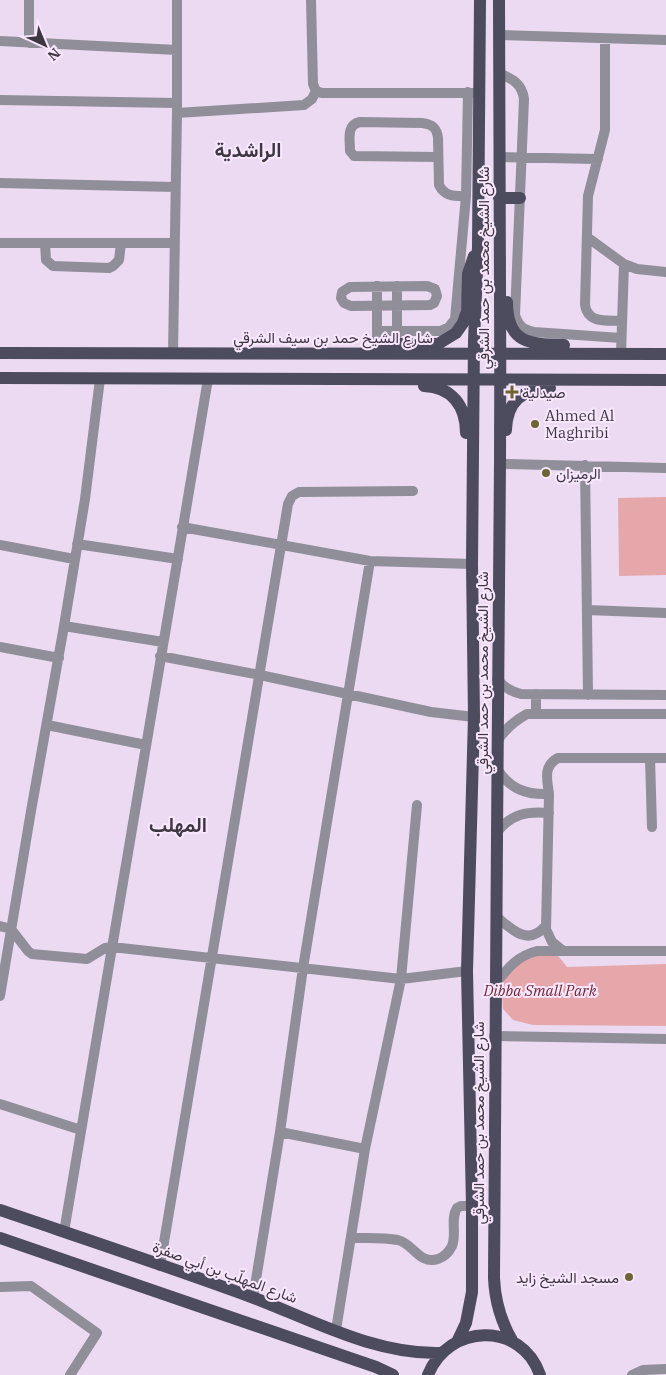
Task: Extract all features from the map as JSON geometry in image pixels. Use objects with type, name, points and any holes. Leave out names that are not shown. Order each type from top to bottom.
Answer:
[{"type":"main road","name":"شارع الشيخ محمد بن حمد الشرقي","points":[[457,1342],[466,1322],[472,1297],[467,971],[474,717],[472,492],[478,247],[474,93],[480,0]]},
{"type":"main road","name":"شارع الشيخ محمد بن حمد الشرقي","points":[[499,0],[500,495],[497,679],[497,917],[494,1036],[494,1290],[502,1323],[513,1342]]},
{"type":"main road","points":[[499,198],[520,198]]},
{"type":"main road","points":[[499,242],[506,274],[507,317],[519,336],[535,344],[588,346],[601,348],[617,354]]},
{"type":"main road","points":[[398,349],[438,344],[456,333],[463,324],[467,311],[468,274],[478,247]]},
{"type":"main road","name":"شارع الشيخ حمد بن سيف الشرقي","points":[[0,353],[355,353],[398,349],[474,354],[666,354]]},
{"type":"main road","points":[[0,378],[666,380]]},
{"type":"main road","points":[[359,379],[390,385],[432,386],[444,390],[451,395],[460,404],[464,413],[466,427],[465,472],[472,492]]},
{"type":"main road","points":[[500,495],[505,476],[508,419],[512,405],[518,398],[536,388],[592,386],[609,380]]},
{"type":"main road","name":"شارع المهلّب بن أبي صفرة","points":[[0,1210],[253,1298],[389,1349],[415,1353],[441,1353]]},
{"type":"main road","points":[[0,1238],[376,1367],[393,1375]]},
{"type":"main road","points":[[428,1375],[441,1353],[466,1338],[485,1335],[513,1342],[528,1354],[543,1373]]},
{"type":"street","points":[[28,0],[29,43]]},
{"type":"street","points":[[173,353],[177,0]]},
{"type":"street","points":[[311,0],[312,84],[316,91],[322,93],[474,93],[456,314],[452,323],[441,331],[377,331]]},
{"type":"street","points":[[499,35],[666,40]]},
{"type":"street","points":[[605,39],[605,130],[588,196],[585,305],[587,312],[594,319],[622,321]]},
{"type":"street","points":[[0,41],[177,50]]},
{"type":"street","points":[[499,73],[514,80],[523,93],[515,315],[517,322],[527,331],[621,338]]},
{"type":"street","points":[[0,100],[177,108],[304,105],[312,99],[316,91]]},
{"type":"street","points":[[438,157],[354,156],[350,150],[351,128],[357,122],[428,124],[434,127],[438,132],[438,157],[438,180],[441,189],[448,195],[466,196]]},
{"type":"street","points":[[499,157],[598,159]]},
{"type":"street","points":[[0,183],[175,187]]},
{"type":"street","points":[[587,237],[624,264],[637,269],[666,272]]},
{"type":"street","points":[[0,243],[174,243]]},
{"type":"street","points":[[45,243],[46,260],[53,266],[105,268],[113,266],[119,260],[121,243]]},
{"type":"street","points":[[617,354],[621,338],[624,264]]},
{"type":"street","points":[[377,286],[377,350]]},
{"type":"street","points":[[397,286],[398,349]]},
{"type":"street","points":[[397,286],[431,286],[434,288],[437,296],[434,303],[430,305],[347,305],[342,301],[341,295],[347,287],[397,286]]},
{"type":"street","points":[[0,996],[85,499],[100,379]]},
{"type":"street","points":[[64,1232],[208,379]]},
{"type":"street","points":[[505,464],[666,468]]},
{"type":"street","points":[[585,465],[588,695]]},
{"type":"street","points":[[160,1266],[288,504],[292,496],[299,492],[413,491]]},
{"type":"street","points":[[182,527],[370,561],[472,564]]},
{"type":"street","points":[[77,544],[178,559]]},
{"type":"street","points":[[0,546],[74,559]]},
{"type":"street","points":[[253,1298],[280,1132],[302,968],[370,561]]},
{"type":"street","points":[[586,610],[666,613]]},
{"type":"street","points":[[64,626],[163,642]]},
{"type":"street","points":[[0,647],[59,658]]},
{"type":"street","points":[[160,656],[260,675],[348,696],[431,712],[474,717]]},
{"type":"street","points":[[497,679],[512,691],[536,694],[666,695]]},
{"type":"street","points":[[536,694],[536,714]]},
{"type":"street","points":[[497,741],[505,729],[515,720],[527,714],[666,714]]},
{"type":"street","points":[[47,725],[146,745]]},
{"type":"street","points":[[562,950],[552,942],[547,934],[546,925],[549,794],[546,771],[551,763],[558,758],[666,758]]},
{"type":"street","points":[[650,758],[652,827]]},
{"type":"street","points":[[497,769],[502,777],[517,789],[535,794],[549,794]]},
{"type":"street","points":[[336,1330],[365,1149],[401,979],[417,805]]},
{"type":"street","points":[[497,832],[502,825],[518,815],[536,812],[548,813]]},
{"type":"street","points":[[497,917],[514,932],[524,935],[534,934],[546,925]]},
{"type":"street","points":[[0,926],[11,929],[32,954],[87,959],[105,948],[112,947],[401,979],[467,971]]},
{"type":"street","points":[[496,983],[514,961],[537,951],[666,951]]},
{"type":"street","points":[[494,1036],[666,1039]]},
{"type":"street","points":[[0,1104],[81,1130]]},
{"type":"street","points":[[280,1132],[365,1149]]},
{"type":"street","points":[[351,1238],[400,1240],[420,1257],[435,1260],[445,1256],[451,1248],[454,1238],[455,1210],[461,1206],[472,1206]]},
{"type":"street","points":[[0,1288],[31,1286],[98,1332],[70,1375]]},
{"type":"street","points":[[632,1375],[642,1370],[666,1369]]},
{"type":"green space","points":[[666,497],[666,575],[619,576],[618,498]]},
{"type":"green space","name":"Dibba Small Park","points":[[555,952],[567,967],[666,964],[666,1026],[533,1025],[513,1020],[503,1009],[502,989],[506,970],[527,954]]},
{"type":"place","name":"صيدلية","points":[[512,392]]},
{"type":"place","name":"Ahmed Al Maghribi","points":[[535,424]]},
{"type":"place","name":"الرميزان","points":[[546,473]]},
{"type":"place","name":"مسجد الشيخ زايد","points":[[629,1277]]},
{"type":"district","name":"الراشدية","points":[[248,149]]},
{"type":"district","name":"المهلب","points":[[178,824]]}]
